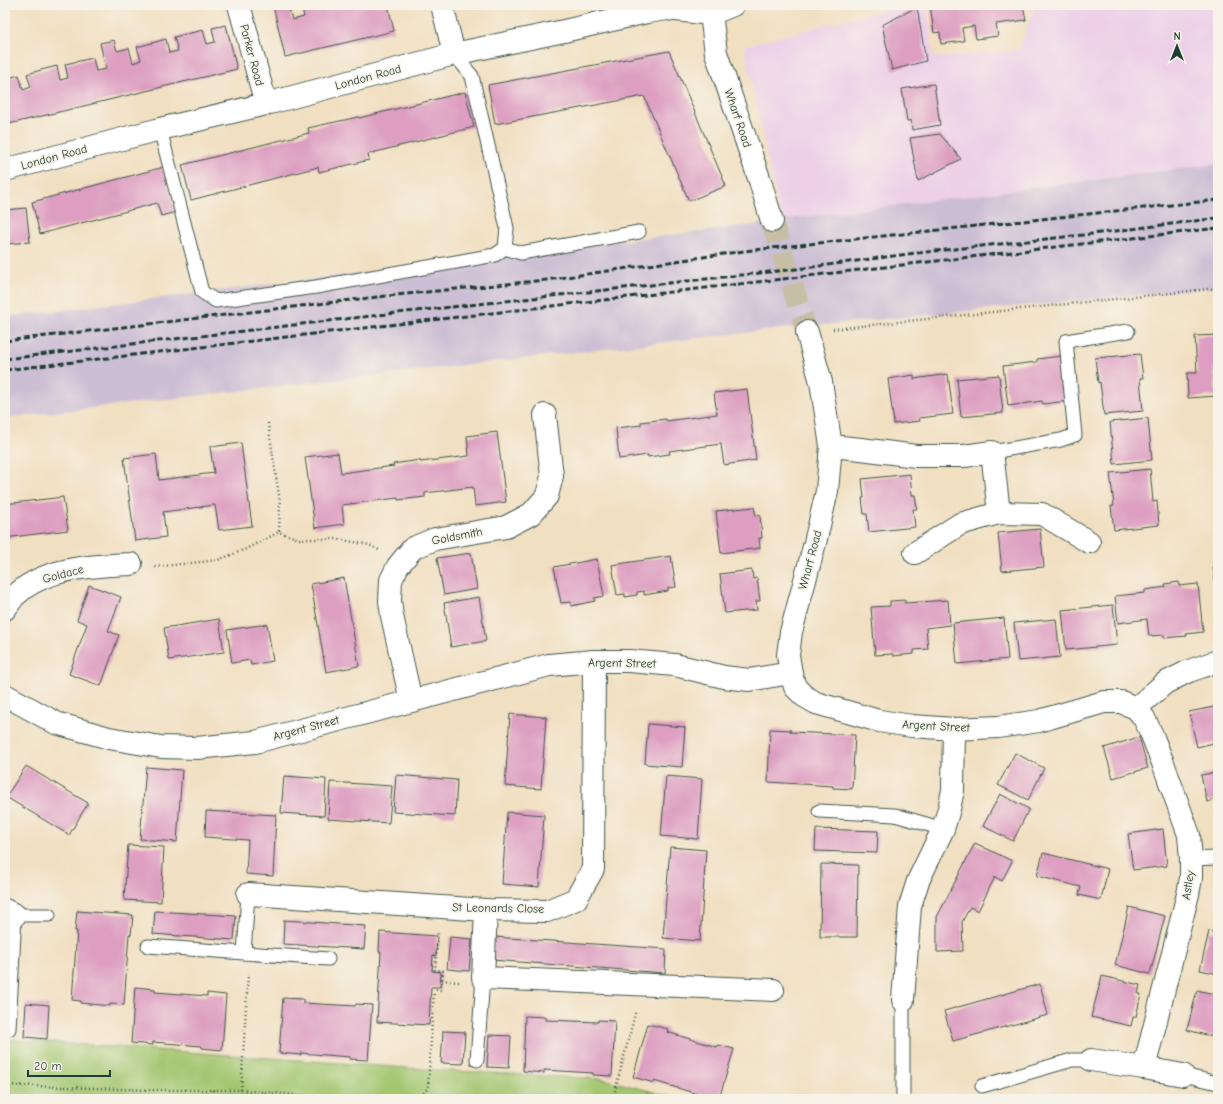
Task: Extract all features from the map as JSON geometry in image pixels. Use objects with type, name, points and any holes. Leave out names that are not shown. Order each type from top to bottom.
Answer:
[{"type":"street","name":"Parker Road","points":[[239,5],[266,104]]},
{"type":"street","points":[[442,5],[454,54]]},
{"type":"street","name":"London Road","points":[[5,170],[160,129],[266,104],[454,54],[647,12],[667,10],[711,14],[733,5]]},
{"type":"street","name":"Wharf Road","points":[[711,14],[716,53],[772,220]]},
{"type":"street","name":"Wharf Road","points":[[791,673],[788,655],[791,632],[820,521],[826,491],[830,446],[821,382],[807,332]]},
{"type":"street","name":"Goldsmith","points":[[411,701],[392,616],[390,601],[391,580],[398,566],[413,548],[435,539],[506,527],[531,514],[547,496],[552,476],[545,415]]},
{"type":"street","points":[[830,446],[861,448],[916,456],[964,456],[992,452],[999,513]]},
{"type":"street","points":[[915,553],[960,524],[999,513],[1042,514],[1089,542]]},
{"type":"street","name":"Goldace","points":[[5,609],[17,594],[36,581],[61,572],[87,567],[131,564]]},
{"type":"street","name":"Argent Street","points":[[5,695],[56,723],[109,738],[162,747],[197,748],[255,742],[549,665],[594,660],[629,660],[675,665],[724,677],[749,680],[791,673],[795,687],[804,696],[816,703],[879,720],[912,726],[954,729],[998,727],[1039,721],[1104,702],[1121,702],[1136,708]]},
{"type":"street","name":"St Leonards Close","points":[[248,894],[486,910],[547,911],[576,899],[593,869],[594,660]]},
{"type":"street","points":[[1136,708],[1164,683],[1189,671],[1218,661]]},
{"type":"street","name":"Astley","points":[[1136,708],[1144,718],[1163,763],[1188,835],[1191,859],[1188,894],[1144,1068]]},
{"type":"street","points":[[903,1000],[910,906],[918,881],[943,829],[949,809],[953,790],[954,729]]},
{"type":"street","points":[[486,910],[483,978],[773,990]]},
{"type":"street","points":[[1091,1060],[1183,1075]]},
{"type":"lane","points":[[160,129],[202,292],[216,301],[316,287],[495,255],[505,248],[507,228],[472,76],[454,54]]},
{"type":"lane","points":[[505,248],[521,254],[639,232]]},
{"type":"lane","points":[[992,452],[1061,440],[1075,435],[1066,341],[1128,331]]},
{"type":"lane","points":[[818,811],[895,815],[943,829]]},
{"type":"lane","points":[[1191,859],[1218,858]]},
{"type":"lane","points":[[247,953],[248,894]]},
{"type":"lane","points":[[9,1029],[10,912],[48,915]]},
{"type":"lane","points":[[148,946],[328,959]]},
{"type":"lane","points":[[477,1060],[483,978]]},
{"type":"lane","points":[[902,1099],[903,1000]]},
{"type":"lane","points":[[982,1086],[1072,1060],[1091,1060]]},
{"type":"lane","points":[[1183,1075],[1218,1083]]},
{"type":"path","points":[[807,332],[1218,288]]},
{"type":"path","points":[[268,423],[280,502],[279,532]]},
{"type":"path","points":[[131,564],[152,568],[218,560],[246,549],[279,532],[299,539],[338,539],[369,545],[387,554],[398,566]]},
{"type":"path","points":[[418,1099],[428,1088],[434,989],[441,990],[442,970],[435,970],[439,907]]},
{"type":"path","points":[[241,1090],[247,953]]},
{"type":"path","points":[[613,1099],[643,984]]},
{"type":"path","points":[[5,1085],[149,1090],[241,1090],[340,1099]]},
{"type":"path","points":[[211,1099],[212,1089]]},
{"type":"path","points":[[5,1099],[11,1099]]},
{"type":"shaded area","points":[[904,5],[926,5],[934,58],[1019,50],[1035,5],[1218,5],[1218,164],[781,220],[744,46]]},
{"type":"shaded area","points":[[1218,164],[1218,287],[769,330],[5,418],[5,317],[752,225]]},
{"type":"green space","points":[[5,1039],[436,1070],[603,1079],[681,1099],[5,1099]]},
{"type":"building","points":[[273,5],[288,5],[292,20],[304,17],[301,5],[333,5],[334,9],[347,7],[346,5],[388,5],[394,31],[285,57]]},
{"type":"building","points":[[930,5],[1023,5],[1026,20],[996,24],[998,36],[976,39],[974,26],[962,28],[964,41],[941,44],[940,32],[934,33]]},
{"type":"building","points":[[917,7],[926,61],[892,70],[882,25]]},
{"type":"building","points":[[226,25],[237,69],[5,125],[5,79],[19,75],[23,90],[31,87],[27,74],[41,70],[57,66],[60,80],[68,78],[65,64],[93,58],[96,71],[106,69],[100,43],[114,40],[117,51],[129,48],[133,63],[141,60],[137,47],[166,39],[169,53],[178,51],[174,37],[203,30],[207,44],[215,42],[212,28]]},
{"type":"building","points":[[669,51],[726,186],[689,201],[644,96],[495,124],[488,85]]},
{"type":"building","points":[[934,84],[940,125],[912,130],[911,120],[907,121],[902,89]]},
{"type":"building","points":[[465,92],[474,127],[368,154],[369,160],[319,172],[318,167],[191,200],[182,165],[309,133],[308,128],[359,118]]},
{"type":"building","points":[[940,134],[961,159],[918,181],[910,138]]},
{"type":"building","points":[[164,167],[176,212],[161,216],[157,203],[40,234],[32,202]]},
{"type":"building","points":[[26,208],[30,242],[5,244],[5,210]]},
{"type":"building","points":[[1218,335],[1218,366],[1214,367],[1216,396],[1188,398],[1187,373],[1197,373],[1195,336]]},
{"type":"building","points":[[1140,354],[1143,378],[1140,378],[1143,411],[1104,415],[1095,358]]},
{"type":"building","points":[[1062,356],[1068,401],[1043,404],[1042,401],[1008,406],[1003,366],[1037,362],[1037,359]]},
{"type":"building","points":[[948,374],[953,414],[919,418],[920,421],[894,424],[888,379],[914,375],[914,379]]},
{"type":"building","points":[[999,375],[1003,413],[961,417],[957,379]]},
{"type":"building","points":[[747,389],[756,460],[724,465],[721,444],[669,451],[670,454],[619,459],[616,428],[641,425],[641,422],[666,419],[667,421],[717,414],[714,393]]},
{"type":"building","points":[[1148,418],[1152,460],[1114,464],[1110,422]]},
{"type":"building","points":[[497,432],[506,502],[475,506],[473,487],[425,493],[425,497],[398,500],[398,498],[342,505],[344,524],[315,528],[305,457],[338,453],[341,473],[394,466],[393,464],[420,460],[420,462],[469,456],[467,436]]},
{"type":"building","points":[[241,443],[252,526],[219,530],[215,505],[163,512],[166,537],[135,541],[124,458],[156,454],[159,480],[214,473],[210,447]]},
{"type":"building","points":[[1150,469],[1153,502],[1157,501],[1159,525],[1114,530],[1111,506],[1114,506],[1110,473]]},
{"type":"building","points":[[910,474],[912,495],[915,495],[917,509],[913,509],[915,527],[869,532],[867,514],[864,514],[862,479]]},
{"type":"building","points":[[63,497],[68,530],[5,538],[5,504]]},
{"type":"building","points":[[754,507],[756,516],[760,515],[762,538],[759,538],[760,548],[721,553],[716,511]]},
{"type":"building","points":[[1040,529],[1044,567],[1002,571],[998,533]]},
{"type":"building","points":[[471,553],[477,589],[444,595],[437,558]]},
{"type":"building","points":[[671,556],[676,587],[668,588],[668,591],[644,595],[644,591],[637,592],[637,595],[625,597],[625,594],[617,595],[612,565]]},
{"type":"building","points":[[597,559],[604,596],[594,598],[595,601],[571,606],[571,602],[561,603],[554,567]]},
{"type":"building","points":[[1218,566],[1218,593],[1217,593],[1213,567]]},
{"type":"building","points":[[752,570],[753,579],[757,578],[760,601],[756,601],[757,610],[725,613],[720,574]]},
{"type":"building","points":[[344,578],[359,666],[326,672],[311,584]]},
{"type":"building","points":[[1179,582],[1179,586],[1198,584],[1203,632],[1186,634],[1187,636],[1164,638],[1164,635],[1149,636],[1147,619],[1118,623],[1115,596],[1145,593],[1145,590],[1166,587],[1165,584]]},
{"type":"building","points":[[89,585],[121,597],[108,631],[119,635],[101,686],[69,674],[87,624],[77,620]]},
{"type":"building","points":[[479,597],[486,641],[451,647],[444,603]]},
{"type":"building","points":[[905,600],[905,603],[948,600],[950,625],[926,628],[928,649],[914,650],[914,654],[893,656],[893,654],[875,655],[871,607],[890,606],[890,601]]},
{"type":"building","points":[[1113,605],[1117,645],[1066,650],[1062,610]]},
{"type":"building","points":[[1004,618],[1008,659],[957,664],[953,623]]},
{"type":"building","points":[[219,619],[224,652],[169,660],[164,628]]},
{"type":"building","points":[[1056,619],[1060,657],[1018,661],[1014,623]]},
{"type":"building","points":[[267,624],[273,661],[251,665],[250,660],[232,663],[227,630]]},
{"type":"building","points":[[1218,706],[1218,742],[1197,747],[1189,712]]},
{"type":"building","points":[[510,714],[546,717],[541,789],[505,786]]},
{"type":"building","points":[[648,724],[685,727],[682,767],[645,764]]},
{"type":"building","points":[[770,729],[791,730],[790,732],[855,735],[852,789],[833,788],[833,786],[768,782]]},
{"type":"building","points":[[1139,737],[1148,768],[1113,778],[1104,748]]},
{"type":"building","points":[[1015,753],[1044,768],[1028,800],[998,785]]},
{"type":"building","points":[[26,766],[88,803],[69,835],[6,797]]},
{"type":"building","points":[[146,767],[182,770],[177,842],[140,839]]},
{"type":"building","points":[[1218,772],[1218,799],[1207,802],[1201,775]]},
{"type":"building","points":[[396,775],[457,780],[455,816],[393,812]]},
{"type":"building","points":[[284,776],[326,779],[324,816],[281,813]]},
{"type":"building","points":[[666,776],[702,779],[698,839],[661,836]]},
{"type":"building","points":[[330,782],[392,786],[389,823],[328,819]]},
{"type":"building","points":[[1000,794],[1029,809],[1013,841],[983,826]]},
{"type":"building","points":[[206,811],[276,815],[273,876],[246,874],[248,840],[205,837]]},
{"type":"building","points":[[507,812],[544,815],[539,887],[502,884]]},
{"type":"building","points":[[816,829],[878,831],[877,853],[815,851]]},
{"type":"building","points":[[1163,829],[1167,866],[1133,870],[1128,834]]},
{"type":"building","points":[[975,843],[1012,861],[1002,881],[995,877],[978,911],[970,907],[962,922],[963,951],[937,952],[937,917]]},
{"type":"building","points":[[128,845],[164,847],[161,902],[124,900]]},
{"type":"building","points":[[670,847],[706,850],[700,941],[663,938]]},
{"type":"building","points":[[1043,853],[1108,869],[1101,900],[1079,895],[1081,887],[1037,876]]},
{"type":"building","points":[[821,864],[858,865],[857,937],[820,937]]},
{"type":"building","points":[[1129,907],[1165,916],[1150,974],[1115,965]]},
{"type":"building","points":[[77,911],[133,915],[131,935],[129,934],[124,1005],[110,1004],[110,1006],[80,1003],[81,1001],[72,1000]]},
{"type":"building","points":[[155,911],[236,916],[234,940],[153,934]]},
{"type":"building","points":[[284,920],[366,926],[364,949],[283,944]]},
{"type":"building","points":[[1209,931],[1218,933],[1218,974],[1200,970]]},
{"type":"building","points":[[380,932],[437,936],[436,956],[433,955],[432,971],[441,972],[440,987],[431,987],[429,1025],[377,1022],[381,952],[379,952]]},
{"type":"building","points":[[450,937],[472,939],[469,971],[447,969]]},
{"type":"building","points":[[494,937],[666,949],[665,973],[492,960]]},
{"type":"building","points":[[1102,976],[1140,985],[1138,994],[1141,994],[1136,1017],[1133,1017],[1131,1026],[1091,1017]]},
{"type":"building","points":[[1040,984],[1048,1015],[953,1041],[944,1011]]},
{"type":"building","points":[[135,987],[155,989],[155,992],[207,996],[207,993],[226,995],[222,1050],[202,1048],[202,1046],[153,1042],[153,1045],[131,1043]]},
{"type":"building","points":[[1197,990],[1218,995],[1218,1038],[1187,1030]]},
{"type":"building","points":[[283,998],[303,999],[303,1003],[355,1006],[356,1004],[372,1005],[368,1060],[301,1053],[301,1055],[279,1053]]},
{"type":"building","points":[[26,1003],[49,1005],[47,1039],[24,1037]]},
{"type":"building","points":[[525,1016],[545,1017],[545,1020],[598,1022],[598,1020],[615,1021],[612,1076],[593,1075],[593,1073],[544,1070],[544,1073],[523,1071]]},
{"type":"building","points":[[648,1024],[668,1029],[667,1032],[717,1047],[718,1045],[734,1049],[719,1099],[700,1097],[701,1095],[654,1081],[654,1083],[633,1077]]},
{"type":"building","points":[[443,1031],[465,1032],[463,1064],[441,1063]]},
{"type":"building","points":[[489,1035],[511,1036],[509,1068],[487,1067]]},
{"type":"tunnel","points":[[772,221],[807,332]]},
{"type":"railway","points":[[5,341],[377,297],[546,280],[744,251],[1218,200]]},
{"type":"railway","points":[[5,359],[379,315],[805,268],[908,254],[1092,234],[1218,218]]},
{"type":"railway","points":[[5,370],[1218,228]]}]
